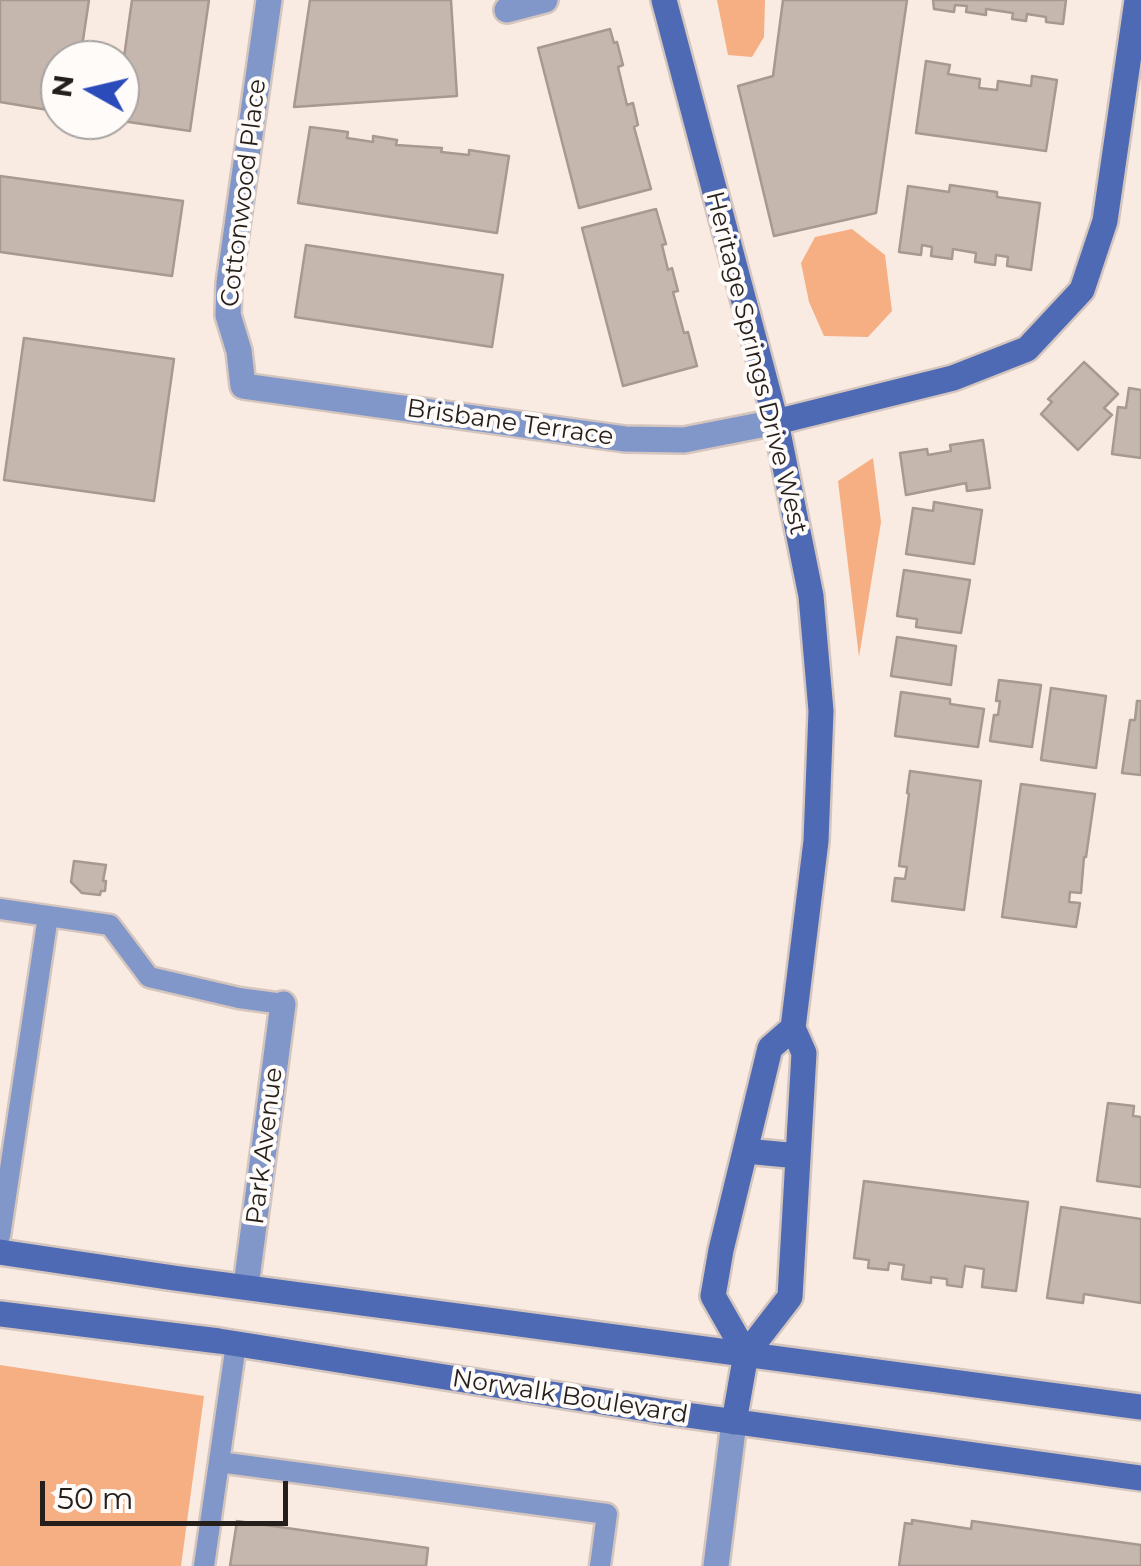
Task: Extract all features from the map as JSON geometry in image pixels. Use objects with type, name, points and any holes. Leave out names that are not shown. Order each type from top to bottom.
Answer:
[{"type":"street","name":"Cottonwood Place","points":[[243,386],[239,351],[228,315],[230,283],[269,0]]},
{"type":"street","points":[[507,10],[545,0]]},
{"type":"street","name":"Heritage Springs Drive West","points":[[664,0],[776,422],[810,596],[821,711],[816,841],[793,1028],[804,1053],[790,1297],[746,1354],[734,1422]]},
{"type":"street","points":[[776,422],[954,378],[1028,349],[1082,290],[1106,221],[1137,0]]},
{"type":"street","name":"Brisbane Terrace","points":[[243,386],[625,439],[684,440],[776,422]]},
{"type":"street","name":"Park Avenue","points":[[246,1286],[282,1004]]},
{"type":"street","name":"Heritage Springs Drive West","points":[[746,1354],[713,1296],[770,1048],[793,1028]]},
{"type":"street","points":[[746,1152],[798,1156]]},
{"type":"street","points":[[0,1252],[1141,1407]]},
{"type":"street","name":"Norwalk Boulevard","points":[[0,1314],[236,1344],[734,1422],[1141,1478]]},
{"type":"street","points":[[716,1566],[734,1422]]},
{"type":"lane","points":[[0,909],[110,924],[148,977],[282,1004]]},
{"type":"lane","points":[[0,1236],[48,916]]},
{"type":"lane","points":[[204,1566],[236,1344]]},
{"type":"lane","points":[[219,1462],[606,1514],[600,1566]]},
{"type":"shaded area","points":[[717,0],[765,0],[764,37],[752,57],[728,55]]},
{"type":"shaded area","points":[[852,229],[885,255],[892,311],[868,337],[824,336],[809,302],[801,263],[815,237]]},
{"type":"shaded area","points":[[873,458],[881,522],[859,657],[838,481]]},
{"type":"shaded area","points":[[0,1365],[204,1396],[181,1566],[0,1566]]},
{"type":"building","points":[[0,0],[89,0],[83,40],[40,40],[40,109],[0,102]]},
{"type":"building","points":[[132,0],[209,0],[190,131],[140,124],[140,40],[126,40]]},
{"type":"building","points":[[310,0],[451,0],[457,96],[294,107]]},
{"type":"building","points":[[783,0],[907,0],[876,213],[774,236],[738,86],[773,76]]},
{"type":"building","points":[[933,0],[1066,0],[1063,24],[1027,14],[1026,21],[1012,19],[1013,13],[986,9],[986,15],[966,12],[967,6],[955,5],[954,12],[934,9]]},
{"type":"building","points":[[610,29],[623,65],[618,67],[627,105],[633,103],[638,125],[634,127],[651,189],[579,208],[538,48]]},
{"type":"building","points":[[926,61],[950,65],[948,74],[980,79],[979,88],[997,90],[998,81],[1031,86],[1032,76],[1057,80],[1046,151],[916,133]]},
{"type":"building","points":[[310,127],[348,132],[347,138],[373,142],[373,136],[397,140],[396,145],[442,148],[441,152],[469,155],[469,150],[509,156],[497,233],[298,203]]},
{"type":"building","points":[[0,176],[183,201],[172,276],[0,252]]},
{"type":"building","points":[[950,185],[1040,203],[1031,270],[1007,266],[1008,257],[996,255],[995,265],[975,262],[976,253],[953,249],[952,259],[931,256],[932,247],[922,245],[921,255],[899,252],[908,186],[949,192]]},
{"type":"building","points":[[656,209],[666,244],[662,245],[668,270],[672,268],[678,291],[673,292],[697,366],[623,386],[582,228]]},
{"type":"building","points":[[306,245],[503,275],[492,347],[295,317]]},
{"type":"building","points":[[24,338],[174,359],[154,501],[4,480]]},
{"type":"building","points":[[1084,362],[1118,394],[1104,408],[1112,415],[1078,450],[1041,414],[1052,402],[1048,399]]},
{"type":"building","points":[[1129,388],[1141,390],[1141,458],[1112,454],[1118,407],[1126,408]]},
{"type":"building","points":[[983,440],[990,488],[967,491],[966,483],[906,495],[900,453],[927,449],[928,455],[951,451],[950,445]]},
{"type":"building","points":[[934,502],[982,510],[974,564],[906,554],[913,508],[933,511]]},
{"type":"building","points":[[904,570],[970,580],[961,633],[916,627],[917,619],[897,616]]},
{"type":"building","points":[[897,637],[956,646],[951,685],[891,676]]},
{"type":"building","points":[[999,680],[1041,685],[1032,747],[990,741],[994,715],[998,715]]},
{"type":"building","points":[[1051,688],[1106,696],[1096,768],[1041,760]]},
{"type":"building","points":[[901,692],[984,709],[978,747],[895,736]]},
{"type":"building","points":[[1137,701],[1141,701],[1141,775],[1122,773]]},
{"type":"building","points":[[910,771],[981,781],[964,910],[892,901],[895,878],[905,879],[907,867],[899,866]]},
{"type":"building","points":[[1021,784],[1095,794],[1081,893],[1070,892],[1069,902],[1080,903],[1076,927],[1002,917]]},
{"type":"building","points":[[74,861],[106,865],[105,891],[100,895],[82,893],[71,882]]},
{"type":"building","points":[[1108,1103],[1134,1106],[1133,1116],[1141,1117],[1141,1187],[1097,1181]]},
{"type":"building","points":[[864,1181],[1028,1202],[1016,1291],[982,1287],[984,1269],[965,1266],[962,1287],[947,1285],[947,1279],[931,1277],[931,1283],[902,1279],[904,1265],[889,1263],[888,1270],[868,1268],[869,1260],[854,1258]]},
{"type":"building","points":[[1061,1207],[1141,1219],[1141,1303],[1084,1294],[1083,1303],[1047,1298]]},
{"type":"building","points":[[912,1520],[971,1529],[972,1521],[1141,1545],[1141,1566],[899,1566],[905,1523],[912,1524]]},
{"type":"building","points":[[237,1521],[428,1548],[426,1566],[230,1566]]}]
